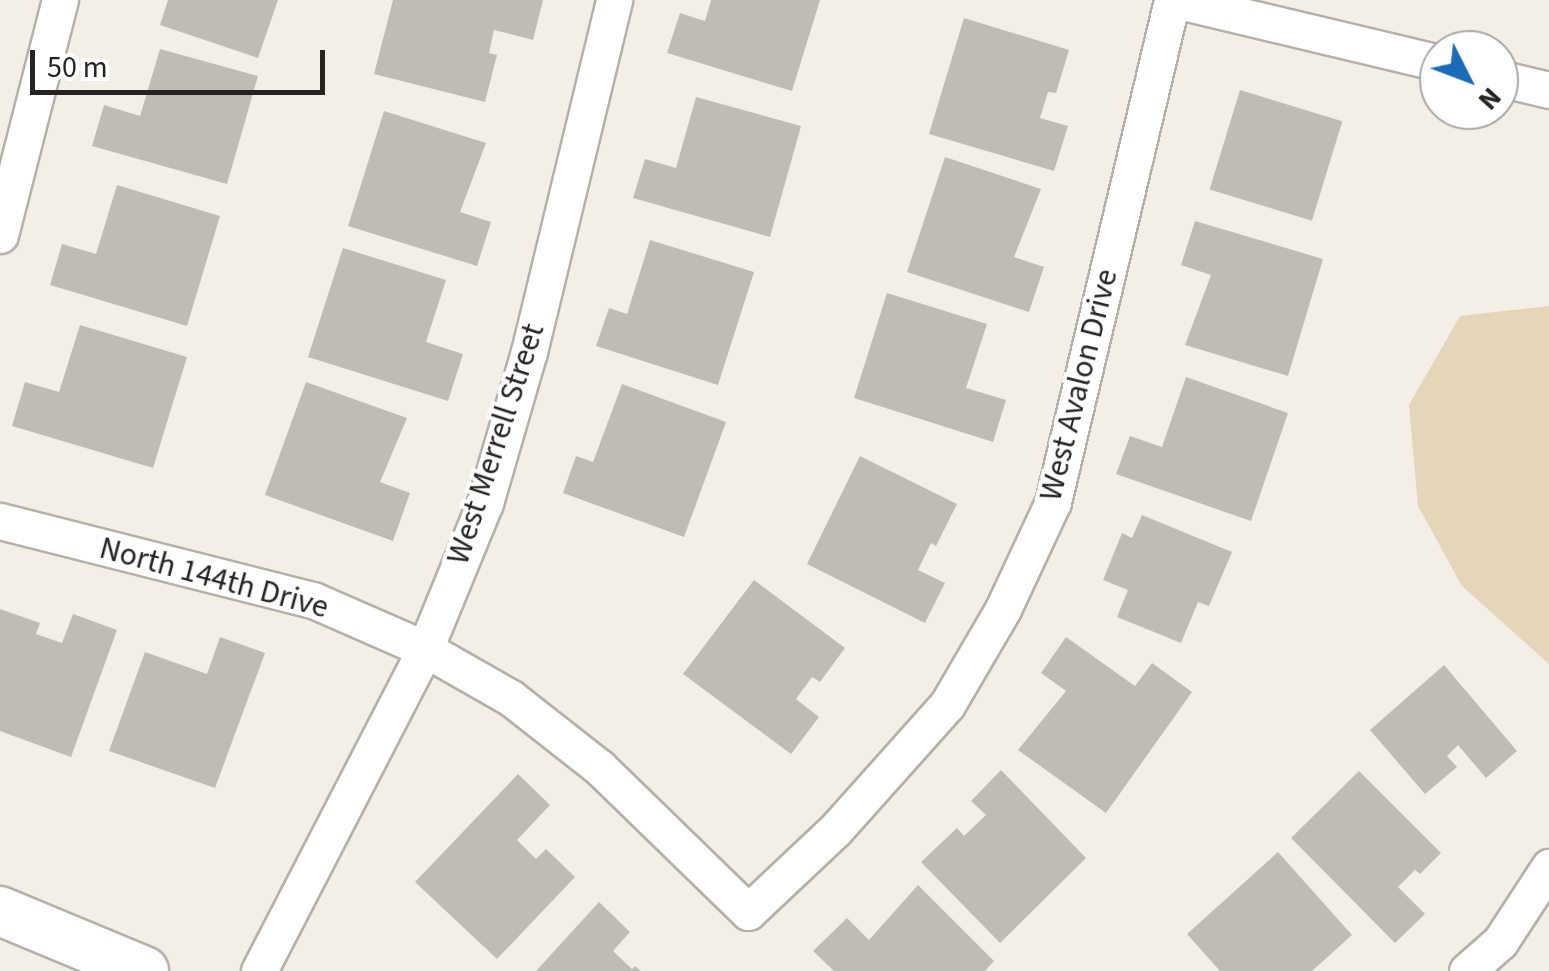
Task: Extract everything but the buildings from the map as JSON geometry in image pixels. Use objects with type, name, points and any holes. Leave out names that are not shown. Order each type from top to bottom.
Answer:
[{"type":"main road","points":[[0,911],[144,971]]},
{"type":"street","points":[[0,235],[60,0]]},
{"type":"street","name":"West Merrell Street","points":[[259,971],[425,649],[485,503],[529,352],[614,0]]},
{"type":"street","points":[[1174,0],[1419,58]]},
{"type":"street","name":"West Avalon Drive","points":[[748,912],[836,829],[946,705],[1003,609],[1045,520],[1053,502],[1174,0]]},
{"type":"street","points":[[1519,83],[1549,90]]},
{"type":"street","name":"North 144th Drive","points":[[0,521],[313,600],[425,649],[511,698],[599,767],[748,912]]},
{"type":"street","points":[[1467,971],[1500,942],[1549,867]]},
{"type":"shaded area","points":[[1549,306],[1549,664],[1462,586],[1418,506],[1409,405],[1460,316]]}]
